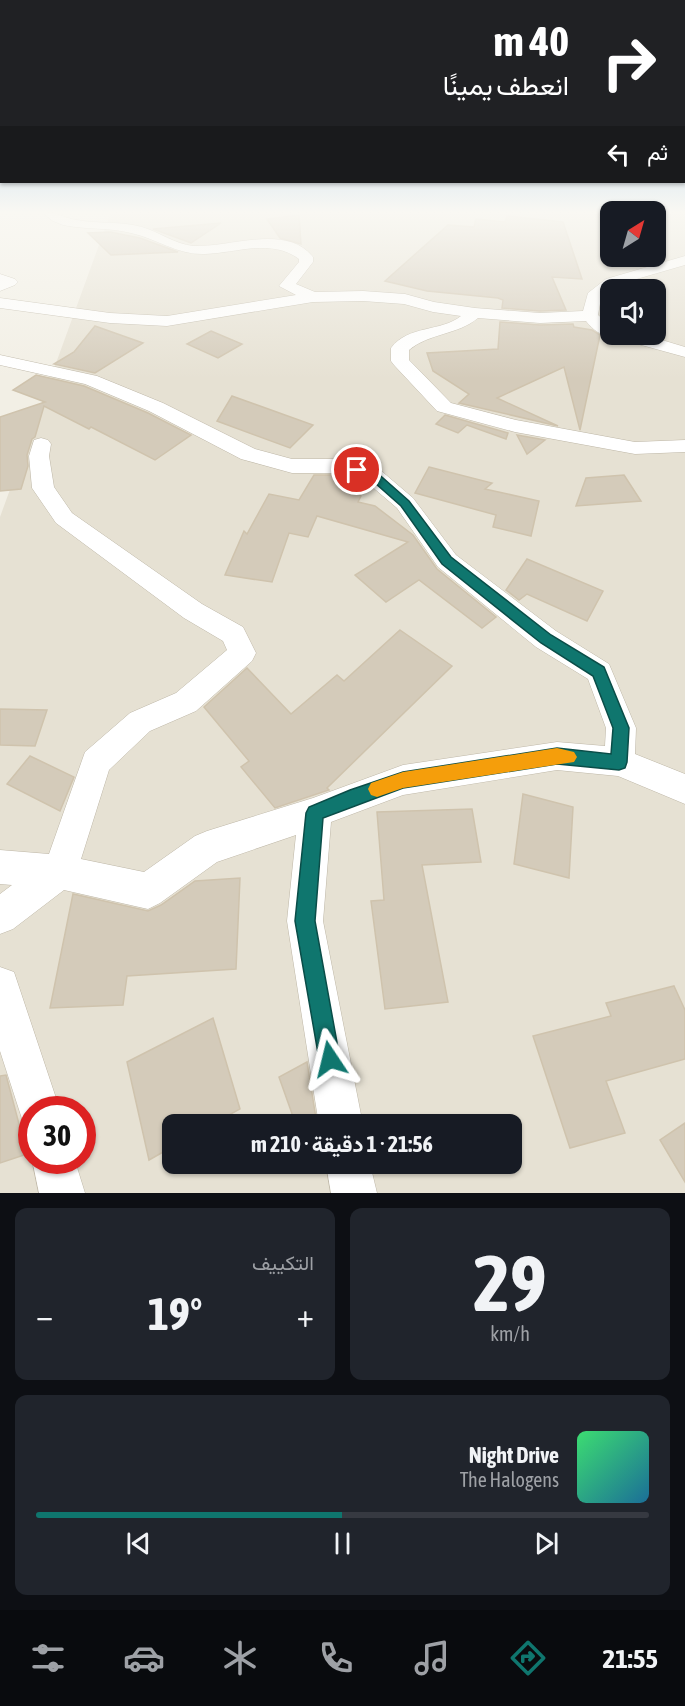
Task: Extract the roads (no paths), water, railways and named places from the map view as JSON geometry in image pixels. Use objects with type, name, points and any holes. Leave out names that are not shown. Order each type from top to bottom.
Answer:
[{"type":"street","points":[[302,268],[287,286],[313,297]]},
{"type":"street","points":[[590,316],[593,296],[611,282],[659,268]]},
{"type":"street","points":[[0,278],[10,282],[0,286]]},
{"type":"street","points":[[0,303],[110,318],[167,321],[313,297],[405,298],[433,307],[540,318],[590,316]]},
{"type":"street","points":[[475,313],[458,325],[430,330],[408,340],[399,348],[400,361],[444,407],[515,426],[635,448],[685,446]]},
{"type":"street","points":[[590,316],[600,327]]},
{"type":"street","points":[[660,345],[685,352]]},
{"type":"street","points":[[0,360],[92,380],[156,407],[248,454],[292,466],[342,466],[371,474],[405,503],[447,561],[546,639],[599,672],[621,728],[619,762]]},
{"type":"street","points":[[0,916],[60,872],[96,762],[140,722],[186,702],[242,653],[234,634],[193,611],[64,518],[44,488],[39,456],[41,444]]},
{"type":"street","points":[[0,867],[60,872],[148,891],[207,848],[315,813],[403,780],[557,756],[619,762],[685,789]]},
{"type":"street","points":[[315,813],[305,921],[339,1114]]},
{"type":"street","points":[[0,986],[35,1096]]},
{"type":"street","points":[[57,1174],[62,1193]]},
{"type":"street","points":[[350,1174],[354,1193]]}]
